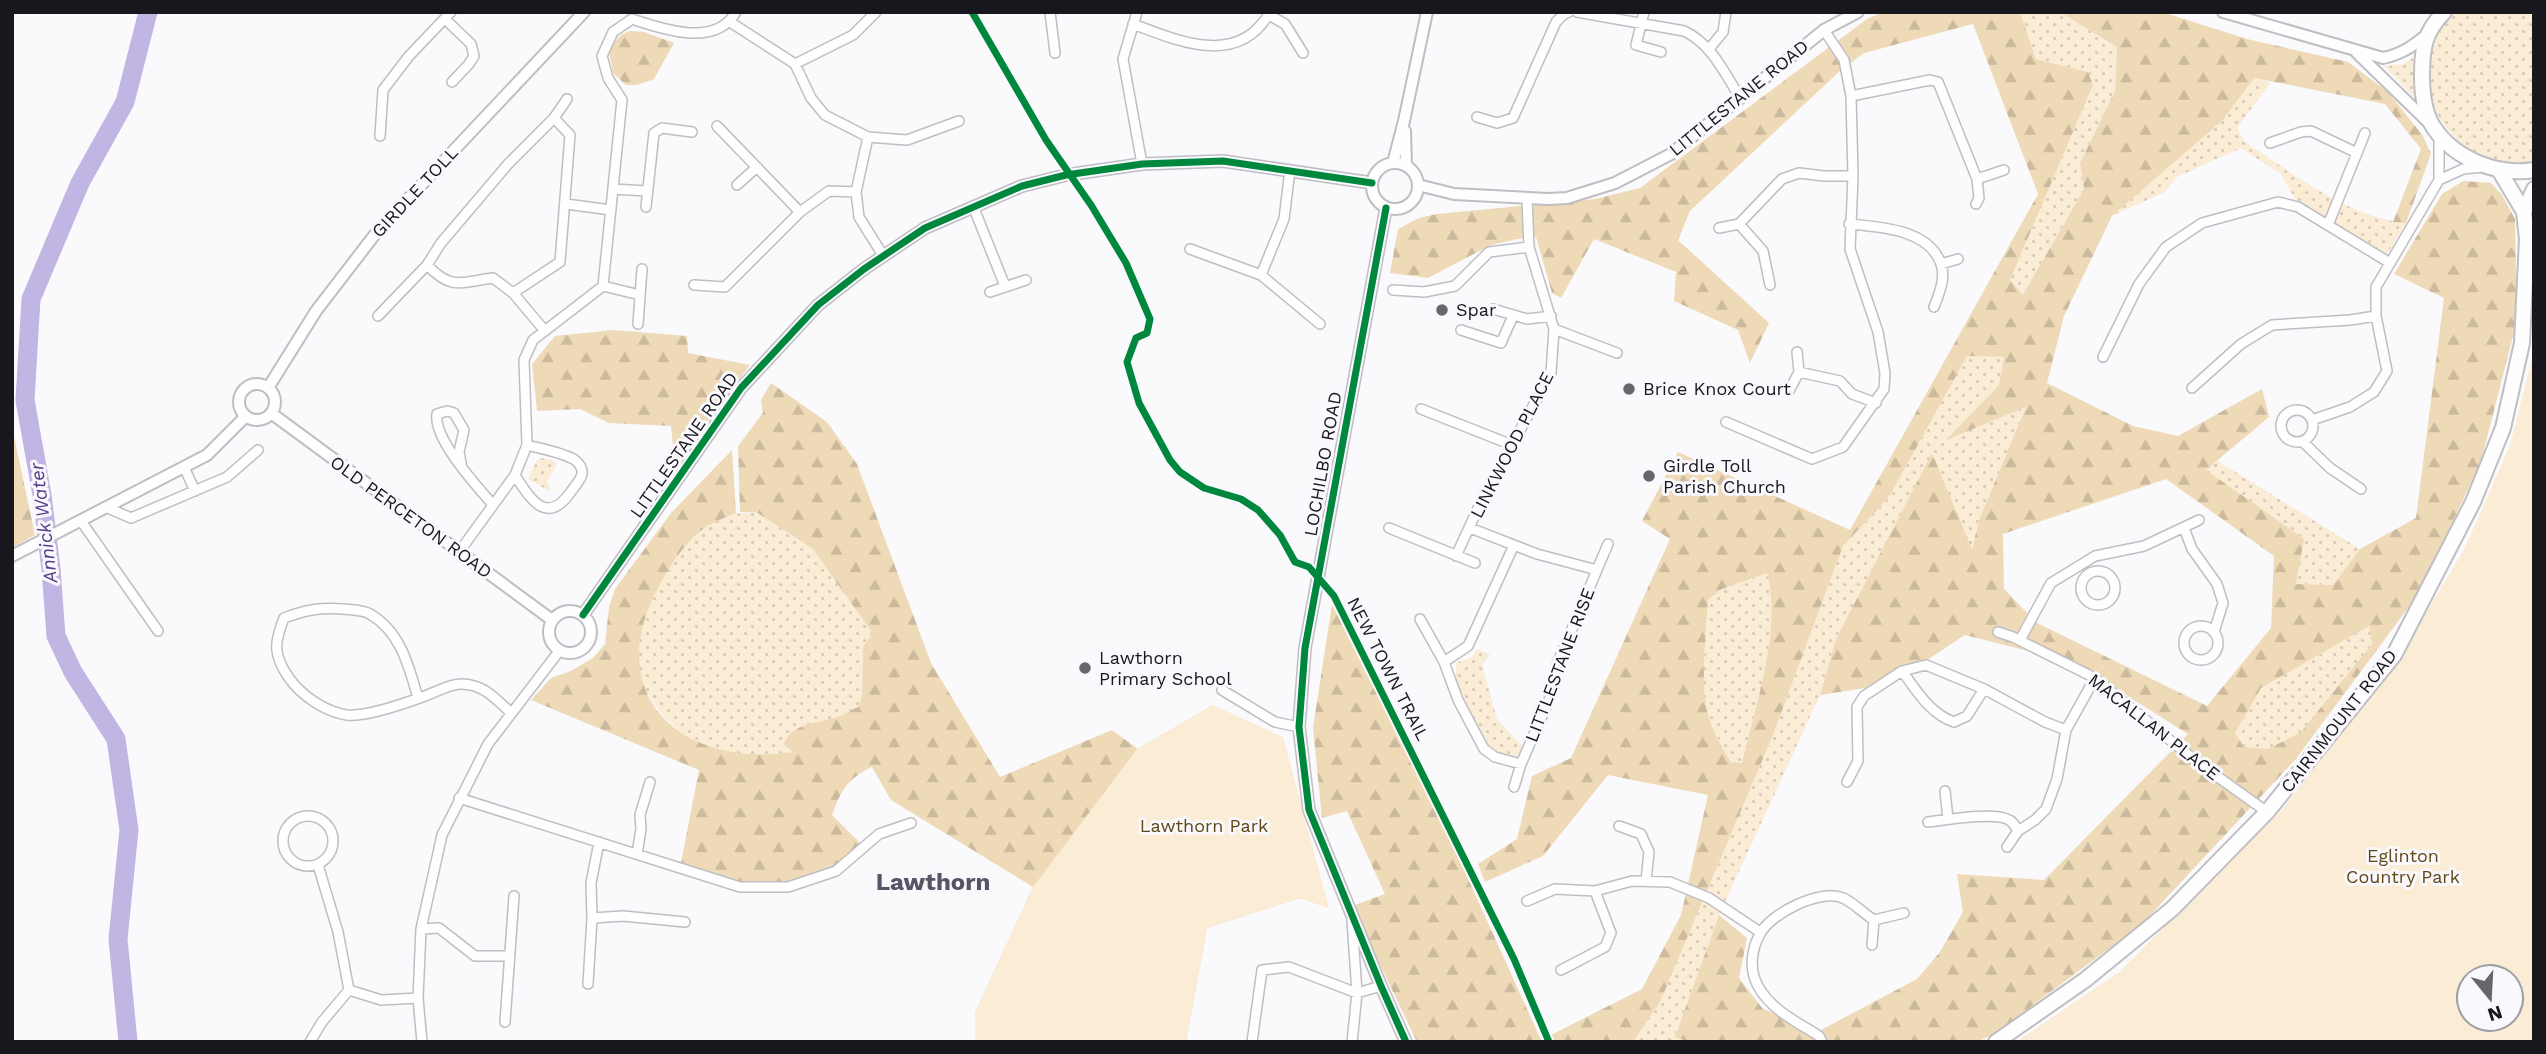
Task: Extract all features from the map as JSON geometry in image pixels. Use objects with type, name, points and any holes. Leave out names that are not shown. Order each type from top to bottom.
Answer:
[{"type":"main road","points":[[2429,12],[2429,31],[2422,54],[2422,86],[2425,107],[2436,130],[2456,150],[2493,168],[2522,172],[2534,170]]},
{"type":"main road","points":[[2429,31],[2444,12]]},
{"type":"main road","name":"CAIRNMOUNT ROAD","points":[[1996,1042],[2085,980],[2172,909],[2267,812],[2394,655],[2473,502],[2503,428],[2522,343],[2527,239],[2524,212],[2493,168]]},
{"type":"main road","name":"CAIRNMOUNT ROAD","points":[[2524,212],[2534,189]]},
{"type":"street","name":"GIRDLE TOLL","points":[[268,388],[316,311],[376,233],[584,12]]},
{"type":"street","points":[[459,552],[515,475],[527,445],[524,360],[533,340],[603,286],[622,100],[608,78],[602,56],[613,32],[632,19],[675,33],[706,32],[730,22],[736,12]]},
{"type":"street","points":[[795,64],[853,35],[876,12]]},
{"type":"street","points":[[1050,12],[1055,53]]},
{"type":"street","points":[[1137,12],[1123,59],[1142,164]]},
{"type":"street","points":[[1393,163],[1427,12]]},
{"type":"street","points":[[1477,117],[1497,123],[1513,118],[1556,22],[1569,12]]},
{"type":"street","points":[[1577,12],[1684,31],[1696,37],[1709,49],[1741,99]]},
{"type":"street","points":[[1644,12],[1635,43],[1638,47],[1661,52]]},
{"type":"street","points":[[1709,49],[1723,32],[1726,12]]},
{"type":"street","name":"LITTLESTANE ROAD","points":[[1415,198],[1454,194],[1527,199],[1567,198],[1615,183],[1671,154],[1824,30],[1858,12]]},
{"type":"street","points":[[2223,12],[2383,58],[2413,47],[2429,31]]},
{"type":"street","points":[[1133,24],[1184,43],[1208,46],[1230,44],[1247,37],[1257,30],[1269,14],[1284,24],[1303,53]]},
{"type":"street","points":[[380,136],[383,90],[409,56],[448,16],[471,44],[474,56],[452,82]]},
{"type":"street","points":[[730,22],[795,64],[811,97],[825,115],[868,137],[907,140],[959,121]]},
{"type":"street","points":[[1726,422],[1812,459],[1843,447],[1884,389],[1885,373],[1878,332],[1850,249],[1853,176],[1851,96],[1844,61],[1824,30]]},
{"type":"street","points":[[2312,420],[2350,407],[2374,392],[2387,371],[2376,316],[2376,287],[2439,180],[2436,130],[2354,51]]},
{"type":"street","points":[[1851,96],[1930,80],[1938,82],[1977,179],[1979,198],[1976,204]]},
{"type":"street","points":[[378,316],[427,265],[509,163],[554,118],[566,99]]},
{"type":"street","points":[[513,293],[560,262],[570,135],[554,118]]},
{"type":"street","points":[[1404,121],[1406,165]]},
{"type":"street","points":[[717,126],[800,212]]},
{"type":"street","points":[[646,207],[654,133],[662,128],[692,132]]},
{"type":"street","points":[[2270,143],[2311,131],[2357,153]]},
{"type":"street","points":[[2328,225],[2365,133]]},
{"type":"street","points":[[868,137],[856,192],[859,217],[884,257]]},
{"type":"street","name":"LITTLESTANE ROAD","points":[[583,615],[741,388],[818,305],[925,229],[1022,186],[1066,175],[1142,164],[1223,160],[1372,183]]},
{"type":"street","points":[[1393,163],[1406,165],[1412,170],[1418,185],[1415,198],[1410,204],[1399,209],[1386,208],[1374,197],[1372,183],[1376,172],[1382,166],[1393,163]]},
{"type":"street","points":[[737,185],[757,167]]},
{"type":"street","points":[[2439,180],[2463,169],[2493,168]]},
{"type":"street","points":[[1261,275],[1284,219],[1290,170]]},
{"type":"street","points":[[1977,179],[2004,170]]},
{"type":"street","points":[[1719,228],[1740,224],[1782,179],[1799,173],[1853,176]]},
{"type":"street","name":"LITTLESTANE ROAD","points":[[1418,185],[1454,194]]},
{"type":"street","points":[[613,189],[647,191]]},
{"type":"street","points":[[694,285],[725,288],[800,212],[830,191],[856,192]]},
{"type":"street","name":"LINKWOOD PLACE","points":[[1456,556],[1480,504],[1551,373],[1554,329],[1529,247],[1527,199]]},
{"type":"street","points":[[2103,357],[2139,284],[2166,247],[2202,222],[2278,202],[2298,207],[2390,263]]},
{"type":"street","points":[[566,204],[611,210]]},
{"type":"street","points":[[973,206],[1005,286]]},
{"type":"street","name":"LOCHILBO ROAD","points":[[1386,208],[1306,648],[1299,727],[1309,810],[1406,1042]]},
{"type":"street","points":[[1740,224],[1763,251],[1770,285]]},
{"type":"street","points":[[1849,224],[1879,227],[1913,235],[1928,244],[1941,264],[1941,288],[1934,307]]},
{"type":"street","points":[[1393,290],[1424,292],[1455,286],[1489,252],[1529,247]]},
{"type":"street","points":[[1190,250],[1261,275],[1320,324]]},
{"type":"street","points":[[1941,264],[1958,259]]},
{"type":"street","points":[[427,265],[448,282],[493,278],[513,293],[545,331]]},
{"type":"street","points":[[638,324],[642,269]]},
{"type":"street","points":[[990,292],[1026,279]]},
{"type":"street","points":[[603,286],[640,295]]},
{"type":"street","points":[[1493,309],[1527,319],[1551,316]]},
{"type":"street","points":[[1461,330],[1501,343],[1513,316]]},
{"type":"street","points":[[2192,388],[2241,344],[2272,325],[2376,316]]},
{"type":"street","points":[[1554,329],[1618,353]]},
{"type":"street","points":[[1789,391],[1799,372],[1797,352]]},
{"type":"street","points":[[1799,372],[1840,381],[1852,394],[1876,403]]},
{"type":"street","points":[[257,385],[268,388],[275,404],[271,413],[256,420],[246,416],[239,401],[244,390],[257,385]]},
{"type":"street","points":[[1422,409],[1512,444]]},
{"type":"street","points":[[2300,410],[2312,420],[2313,431],[2303,442],[2295,443],[2283,436],[2280,424],[2288,412],[2300,410]]},
{"type":"street","points":[[462,468],[459,452],[464,430],[454,413],[442,411],[436,418],[439,431],[462,468],[493,505]]},
{"type":"street","name":"OLD PERCETON ROAD","points":[[271,413],[552,620]]},
{"type":"street","points":[[12,556],[207,456],[246,416]]},
{"type":"street","points":[[2303,442],[2330,468],[2361,489]]},
{"type":"street","points":[[515,475],[529,497],[547,509],[562,504],[581,478],[583,472],[574,459],[527,445]]},
{"type":"street","points":[[107,508],[131,518],[227,477],[258,450]]},
{"type":"street","points":[[184,467],[195,491]]},
{"type":"street","points":[[2020,640],[2051,583],[2095,556],[2144,546],[2199,520]]},
{"type":"street","points":[[81,521],[158,631]]},
{"type":"street","points":[[1389,528],[1475,563]]},
{"type":"street","name":"LINKWOOD PLACE","points":[[1470,528],[1537,554],[1564,560]]},
{"type":"street","points":[[2184,528],[2192,549],[2217,584],[2223,603],[2214,632]]},
{"type":"street","name":"LITTLESTANE RISE","points":[[1514,787],[1549,700],[1557,664],[1608,544]]},
{"type":"street","points":[[1444,662],[1468,646],[1514,545]]},
{"type":"street","points":[[2095,556],[2098,571]]},
{"type":"street","name":"LITTLESTANE RISE","points":[[1564,560],[1597,570]]},
{"type":"street","points":[[418,698],[405,655],[391,632],[369,613],[335,608],[307,608],[284,618],[276,638],[278,663],[297,690],[320,705],[347,715],[393,708],[458,683],[481,686],[510,712]]},
{"type":"street","points":[[568,611],[583,615],[591,627],[587,645],[576,652],[560,650],[551,640],[552,620],[568,611]]},
{"type":"street","points":[[1420,619],[1444,662],[1458,700],[1484,750],[1489,755],[1521,764]]},
{"type":"street","name":"MACALLAN PLACE","points":[[1998,632],[2020,640],[2095,678],[2193,759],[2267,812]]},
{"type":"street","points":[[422,1042],[418,998],[421,929],[442,835],[488,744],[560,650]]},
{"type":"street","points":[[1846,782],[1858,761],[1857,707],[1864,696],[1902,671],[1926,665],[1984,689],[2045,722],[2066,730]]},
{"type":"street","points":[[1902,671],[1941,718],[1954,722],[1967,716],[1984,689]]},
{"type":"street","points":[[2007,847],[2018,831],[2046,809],[2057,779],[2066,730],[2095,678]]},
{"type":"street","points":[[1222,690],[1275,722],[1299,727]]},
{"type":"street","points":[[637,855],[642,829],[640,815],[650,782]]},
{"type":"street","points":[[1945,792],[1948,820]]},
{"type":"street","points":[[459,798],[740,887],[788,887],[836,871],[879,834],[911,823]]},
{"type":"street","points":[[303,816],[316,817],[330,828],[333,838],[330,853],[318,865],[309,867],[296,864],[288,858],[284,850],[282,841],[288,827],[303,816]]},
{"type":"street","points":[[1928,822],[2003,817],[2011,821],[2018,831]]},
{"type":"street","points":[[1619,825],[1641,834],[1649,852],[1646,881]]},
{"type":"street","points":[[588,985],[591,883],[598,842]]},
{"type":"street","points":[[318,865],[338,932],[349,990]]},
{"type":"street","points":[[1527,901],[1555,889],[1595,891],[1632,881],[1670,882],[1709,898],[1760,932]]},
{"type":"street","points":[[1561,970],[1605,947],[1611,933],[1595,891]]},
{"type":"street","points":[[505,1022],[514,896]]},
{"type":"street","points":[[1822,1042],[1819,1036],[1776,1009],[1758,987],[1753,973],[1752,956],[1760,932],[1789,908],[1817,897],[1842,898],[1874,920],[1904,913]]},
{"type":"street","points":[[1351,915],[1357,993],[1352,1042]]},
{"type":"street","points":[[592,918],[624,916],[685,922]]},
{"type":"street","points":[[1872,945],[1874,920]]},
{"type":"street","points":[[421,929],[439,928],[475,956],[510,956]]},
{"type":"street","points":[[1252,1042],[1262,970],[1289,967],[1357,993],[1381,986]]},
{"type":"street","points":[[349,990],[381,1000],[418,998]]},
{"type":"street","points":[[310,1042],[322,1022],[349,990]]},
{"type":"green space","points":[[1883,12],[2020,12],[2036,59],[2088,72],[2093,85],[2010,280],[2023,295],[2084,189],[2080,163],[2115,91],[2117,47],[2060,12],[2162,12],[2247,39],[2348,62],[2388,92],[2423,136],[2431,154],[2406,223],[2393,222],[2421,149],[2385,104],[2254,78],[2223,120],[2112,216],[2064,316],[2047,383],[2133,426],[2178,436],[2262,389],[2269,417],[2206,470],[2304,539],[2296,584],[2333,585],[2360,549],[2416,518],[2444,298],[2394,274],[2442,194],[2463,181],[2491,183],[2502,195],[2515,219],[2517,321],[2481,461],[2420,592],[2295,760],[2142,924],[1994,1034],[1977,1042],[1689,1042],[1675,1037],[1719,915],[1747,938],[1739,978],[1763,1009],[1819,1031],[1917,979],[1940,952],[1963,912],[1957,874],[2044,880],[2188,734],[2075,663],[1965,635],[1891,684],[1820,695],[1836,639],[1932,453],[1972,549],[1979,520],[2026,407],[1946,440],[1999,385],[2004,357],[1967,356],[1889,497],[1843,546],[1773,735],[1660,1002],[1633,1042],[1554,1042],[1551,1035],[1642,989],[1681,915],[1708,795],[1608,775],[1543,856],[1485,882],[1478,864],[1517,839],[1532,776],[1571,758],[1670,539],[1642,521],[1678,452],[1850,530],[2038,194],[1973,24],[1864,53],[1840,71],[1690,211],[1678,240],[1769,323],[1750,363],[1738,330],[1674,301],[1676,272],[1594,239],[1561,298],[1552,293],[1536,237],[1491,245],[1428,278],[1390,273],[1398,229],[1419,218],[1437,214],[1595,199],[1640,188],[1867,19]],"holes":[[[2166,479],[2274,556],[2271,628],[2207,706],[2037,623],[2004,589],[2003,534]],[[1767,573],[1771,595],[1765,668],[1742,763],[1731,762],[1719,742],[1706,706],[1704,667],[1708,600],[1722,589]],[[2369,626],[2372,644],[2301,732],[2268,749],[2244,747],[2235,733],[2261,688]]]},
{"type":"green space","points":[[2020,12],[2060,12],[2117,47],[2115,91],[2080,162],[2084,189],[2023,295],[2010,280],[2093,85],[2088,72],[2036,59]]},
{"type":"green space","points":[[2454,12],[2534,12],[2534,163],[2502,163],[2476,154],[2451,134],[2433,106],[2426,75],[2428,59],[2439,34]]},
{"type":"green space","points":[[630,31],[644,32],[674,43],[654,79],[637,85],[626,85],[613,73],[609,52],[617,39]]},
{"type":"green space","points":[[2416,56],[2415,98],[2384,66],[2403,64]]},
{"type":"green space","points":[[2254,78],[2270,83],[2237,128],[2245,142],[2301,180],[2342,203],[2384,219],[2406,223],[2387,254],[2303,206],[2295,199],[2281,174],[2241,148],[2177,177],[2165,192],[2112,216],[2223,120]]},
{"type":"green space","name":"Eglinton Country Park","points":[[2534,325],[2534,1042],[2016,1042],[2119,972],[2282,810],[2370,696],[2419,624],[2464,550],[2510,445],[2532,359]]},
{"type":"green space","points":[[614,330],[687,336],[688,353],[750,365],[675,465],[671,426],[609,423],[580,409],[537,411],[532,364],[555,336]]},
{"type":"green space","points":[[1967,355],[2004,357],[1999,385],[1948,438],[2026,407],[1979,520],[1971,550],[1932,454],[1836,639],[1820,695],[1719,915],[1675,1037],[1689,1042],[1633,1042],[1660,1002],[1773,735],[1843,546],[1889,497]]},
{"type":"green space","points":[[771,383],[827,422],[857,464],[931,663],[1000,777],[1112,730],[1138,749],[1213,705],[1302,833],[1329,908],[1300,898],[1207,928],[1186,1042],[975,1042],[975,1013],[1033,887],[891,800],[872,767],[846,786],[832,815],[864,847],[836,871],[788,887],[740,887],[680,868],[699,770],[531,700],[551,678],[571,671],[593,658],[605,644],[609,607],[615,589],[671,513],[732,450],[736,513],[707,526],[692,538],[660,584],[644,623],[639,659],[645,690],[661,715],[685,735],[716,748],[752,754],[793,752],[784,744],[793,731],[840,716],[858,707],[862,696],[863,646],[870,638],[871,631],[813,549],[756,512],[740,512],[738,446],[763,413],[761,400]]},
{"type":"green space","points":[[12,427],[35,535],[12,548]]},
{"type":"green space","points":[[541,458],[557,464],[547,481],[551,492],[528,479],[537,460]]},
{"type":"green space","points":[[2216,460],[2360,549],[2333,585],[2295,584],[2303,539],[2205,470]]},
{"type":"green space","points":[[756,512],[813,549],[871,631],[871,638],[863,646],[862,696],[858,707],[839,717],[795,729],[794,752],[756,755],[737,754],[703,745],[672,725],[645,687],[640,672],[639,653],[647,612],[665,572],[678,554],[691,539],[712,523],[730,515]]},
{"type":"green space","points":[[1767,573],[1771,619],[1765,668],[1742,763],[1731,762],[1713,727],[1706,706],[1704,667],[1708,600],[1722,589]]},
{"type":"green space","points":[[1332,604],[1446,830],[1542,1042],[1417,1042],[1352,906],[1385,894],[1347,811],[1322,818],[1313,728]]},
{"type":"green space","points":[[2369,626],[2373,644],[2301,732],[2268,749],[2244,747],[2235,733],[2261,688]]},
{"type":"green space","points":[[1477,649],[1490,654],[1482,665],[1497,719],[1523,747],[1519,755],[1512,758],[1489,750],[1456,683],[1456,663],[1472,657]]},
{"type":"green space","name":"Lawthorn Park","points":[[1213,705],[1283,737],[1329,908],[1300,898],[1207,928],[1186,1042],[975,1042],[975,1013],[1033,887],[1137,749]]},
{"type":"waterway","name":"Annick Water","points":[[128,1042],[118,939],[129,830],[116,739],[73,672],[56,636],[42,495],[25,400],[31,299],[80,183],[125,102],[148,12]]},
{"type":"cycle path","name":"NEW TOWN TRAIL","points":[[972,12],[1046,140],[1091,205],[1126,263],[1150,319],[1147,333],[1136,338],[1127,362],[1139,403],[1170,460],[1180,472],[1204,488],[1241,499],[1258,510],[1280,535],[1295,562],[1309,567],[1334,596],[1514,959],[1549,1042]]},
{"type":"cycle path","points":[[583,615],[741,388],[818,305],[864,269],[925,228],[1022,186],[1066,175],[1142,164],[1223,161],[1372,183]]},
{"type":"cycle path","points":[[1386,208],[1305,648],[1299,727],[1309,810],[1406,1042]]},
{"type":"place","name":"Spar","points":[[1442,310]]},
{"type":"place","name":"Brice Knox Court","points":[[1629,389]]},
{"type":"place","name":"Girdle Toll Parish Church","points":[[1649,476]]},
{"type":"place","name":"Lawthorn Primary School","points":[[1085,668]]},
{"type":"district","name":"Lawthorn","points":[[933,882]]}]
